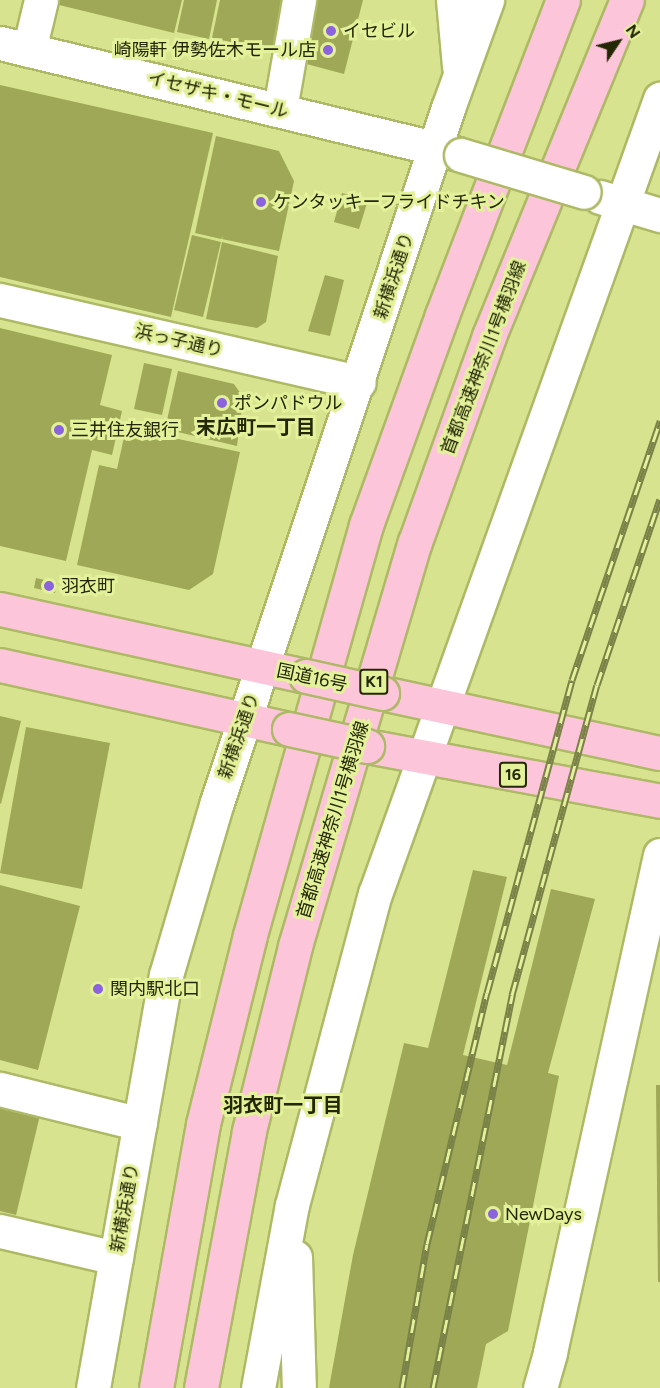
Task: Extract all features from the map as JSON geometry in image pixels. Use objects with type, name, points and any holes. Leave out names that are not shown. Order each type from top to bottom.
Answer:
[{"type":"highway","points":[[156,1388],[203,1124],[250,935],[366,525],[442,315],[563,0]]},
{"type":"highway","name":"首都高速神奈川1号横羽線","points":[[201,1388],[249,1131],[295,946],[416,542],[489,336],[627,0]]},
{"type":"highway","name":"国道16号","points":[[0,609],[660,753]]},
{"type":"highway","name":"16","points":[[0,665],[423,758],[660,801]]},
{"type":"street","points":[[15,46],[41,0]]},
{"type":"street","points":[[280,109],[298,0]]},
{"type":"street","points":[[453,0],[460,74]]},
{"type":"street","name":"新横浜通り","points":[[93,1388],[166,975],[244,719],[358,382],[448,151],[460,74],[487,0]]},
{"type":"street","name":"イセザキ・モール","points":[[15,46],[448,151],[660,215]]},
{"type":"street","points":[[258,1388],[292,1205],[375,894],[660,99]]},
{"type":"street","name":"浜っ子通り","points":[[0,300],[358,382]]},
{"type":"street","points":[[540,1388],[553,1340],[660,855]]},
{"type":"street","points":[[0,1089],[140,1124]]},
{"type":"street","points":[[292,1205],[301,1376],[299,1388]]},
{"type":"street","points":[[0,1231],[116,1258]]},
{"type":"building","points":[[51,0],[182,0],[174,33],[51,3]]},
{"type":"building","points":[[184,0],[217,0],[209,39],[177,32]]},
{"type":"building","points":[[220,0],[284,0],[273,51],[212,38]]},
{"type":"building","name":"イセビル","points":[[315,0],[363,0],[344,74],[299,62]]},
{"type":"building","points":[[0,85],[213,133],[171,317],[0,277]]},
{"type":"building","points":[[216,136],[279,151],[294,181],[279,251],[222,239],[223,236],[221,239],[195,233]]},
{"type":"building","points":[[342,193],[368,200],[359,229],[334,222]]},
{"type":"building","points":[[192,235],[221,242],[203,317],[174,310]]},
{"type":"building","points":[[222,242],[278,256],[266,322],[257,328],[206,319]]},
{"type":"building","points":[[325,275],[344,280],[330,336],[308,331]]},
{"type":"building","name":"三井住友銀行","points":[[0,328],[112,355],[100,405],[122,411],[112,455],[92,450],[66,561],[0,546]]},
{"type":"building","points":[[144,363],[172,369],[162,415],[134,409]]},
{"type":"building","points":[[178,371],[234,384],[243,397],[237,446],[165,429]]},
{"type":"building","points":[[126,428],[240,452],[213,574],[189,590],[77,565],[99,465],[117,469]]},
{"type":"building","points":[[36,578],[57,583],[55,593],[34,588]]},
{"type":"building","points":[[0,716],[21,721],[1,804],[0,803]]},
{"type":"building","points":[[26,727],[110,743],[82,889],[0,873]]},
{"type":"building","points":[[473,870],[507,877],[463,1055],[507,1065],[551,889],[595,899],[548,1073],[559,1076],[508,1331],[486,1344],[477,1388],[329,1388],[353,1255],[404,1043],[428,1048]]},
{"type":"building","points":[[0,885],[80,906],[38,1070],[0,1060]]},
{"type":"building","points":[[656,1085],[660,1085],[660,1282],[658,1282]]},
{"type":"building","points":[[0,1101],[41,1111],[16,1215],[0,1211]]},
{"type":"railway","points":[[402,1388],[427,1244],[487,993],[572,680],[660,421]]},
{"type":"railway","points":[[433,1388],[512,995],[597,685],[660,499]]},
{"type":"place","name":"イセビル","points":[[331,31]]},
{"type":"place","name":"崎陽軒 伊勢佐木モール店","points":[[328,50]]},
{"type":"place","name":"ケンタッキーフライドチキン","points":[[261,202]]},
{"type":"place","name":"ポンパドウル","points":[[222,403]]},
{"type":"place","name":"三井住友銀行","points":[[59,430]]},
{"type":"place","name":"羽衣町","points":[[49,586]]},
{"type":"place","name":"関内駅北口","points":[[98,989]]},
{"type":"place","name":"NewDays","points":[[493,1214]]},
{"type":"district","name":"末広町一丁目","points":[[256,427]]},
{"type":"district","name":"羽衣町一丁目","points":[[283,1105]]}]
